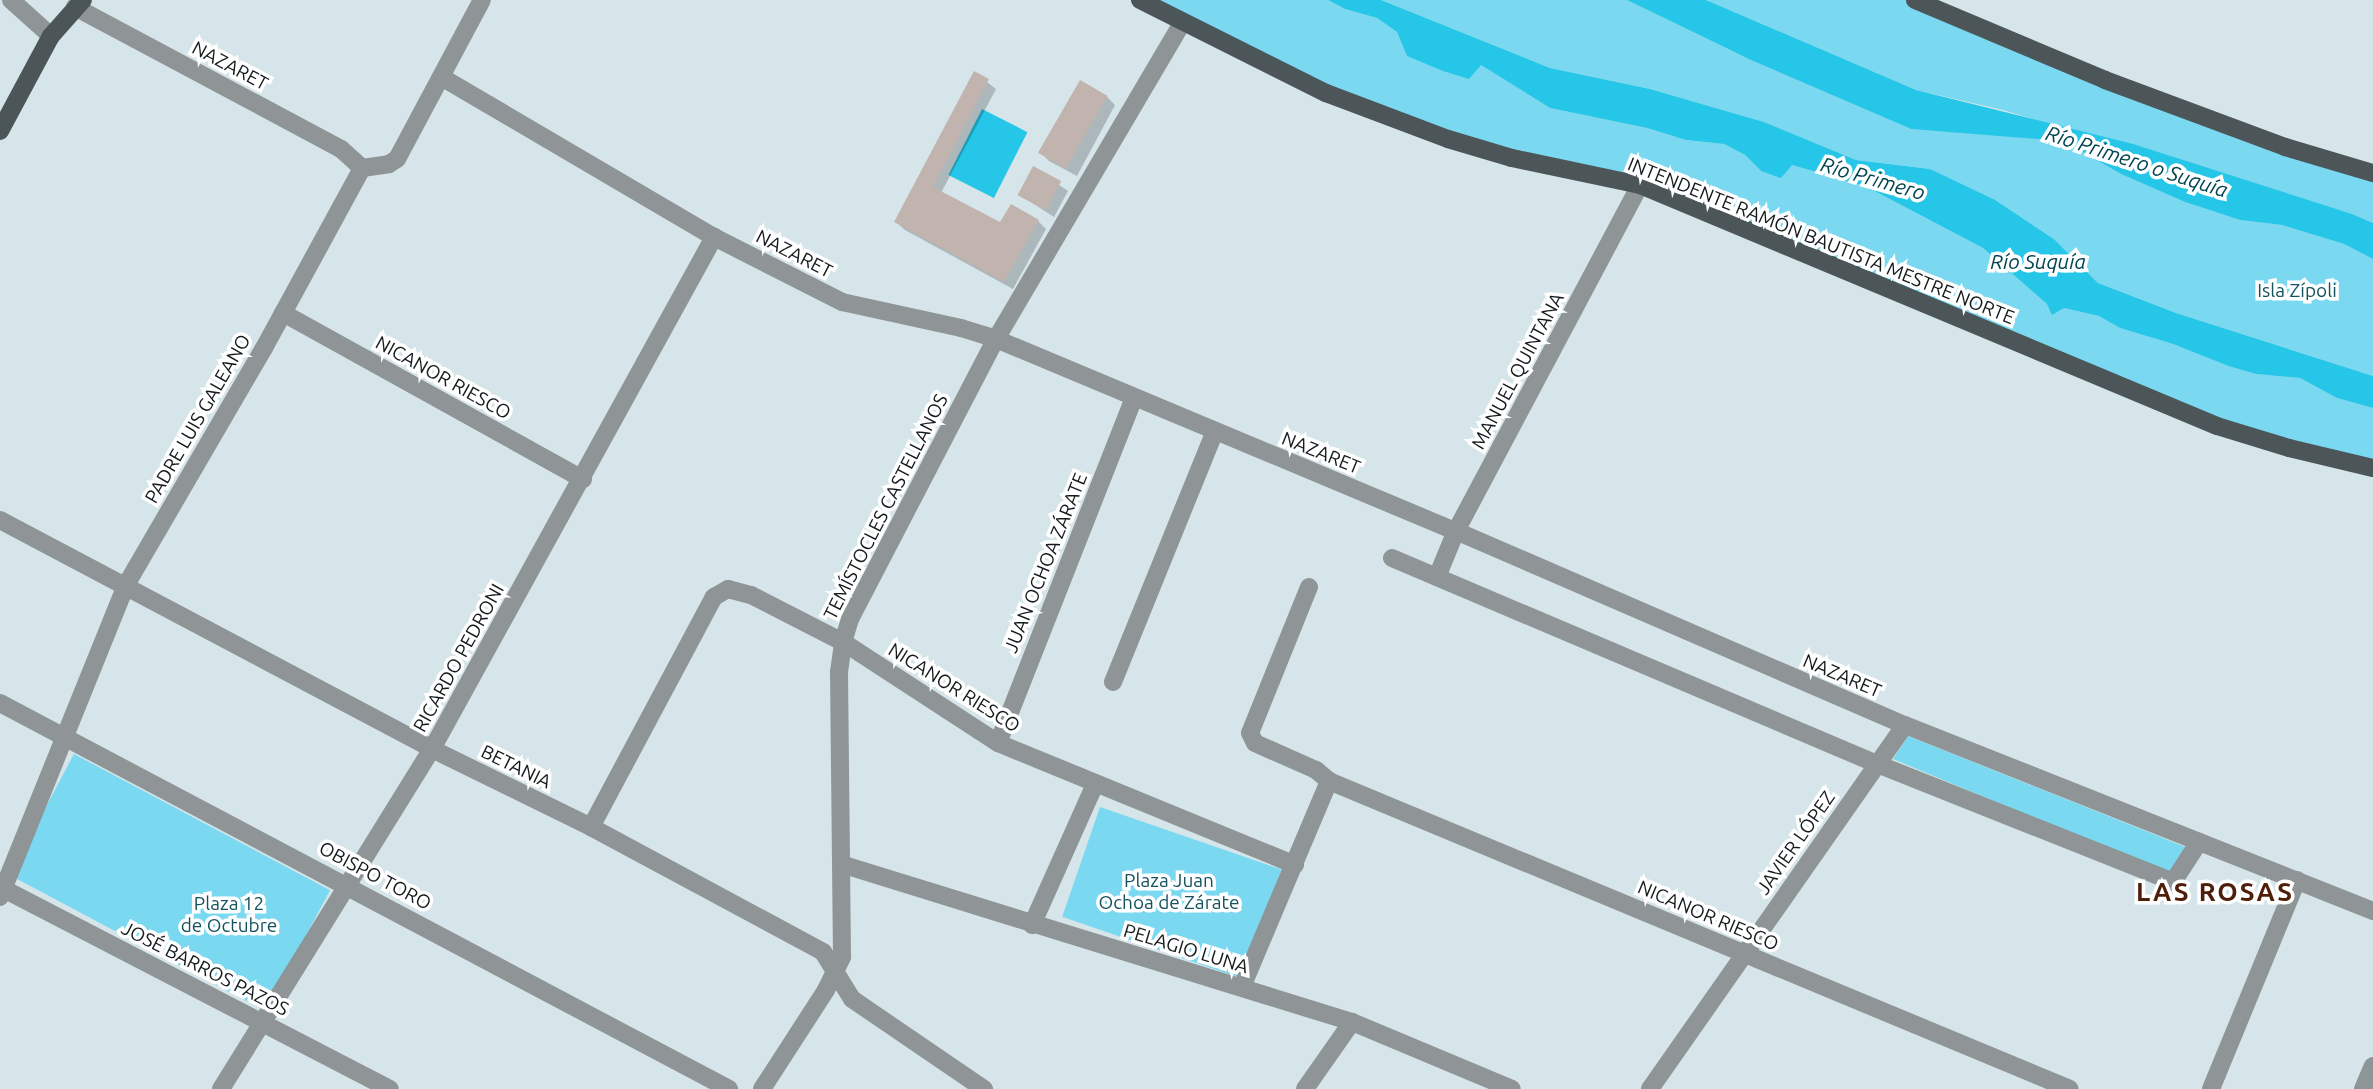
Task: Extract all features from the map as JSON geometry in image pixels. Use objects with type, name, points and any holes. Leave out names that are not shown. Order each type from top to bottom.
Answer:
[{"type":"main road","name":"INTENDENTE RAMÓN BAUTISTA MESTRE NORTE","points":[[1140,0],[1326,93],[1448,139],[1512,158],[1640,185],[2217,426],[2289,448],[2373,468]]},
{"type":"main road","points":[[1915,0],[2118,85],[2285,147],[2373,173]]},
{"type":"main road","points":[[0,131],[51,36],[79,3]]},
{"type":"street","points":[[11,0],[51,36]]},
{"type":"street","points":[[362,168],[389,164],[397,159],[443,78],[482,0]]},
{"type":"street","name":"NAZARET","points":[[79,3],[341,149],[362,168]]},
{"type":"street","name":"TEMÍSTOCLES CASTELLANOS","points":[[762,1089],[837,970],[844,936],[839,673],[843,642],[850,619],[996,339],[1183,22]]},
{"type":"street","name":"NAZARET","points":[[443,78],[714,237],[842,302],[961,328],[996,339],[1214,433],[1457,531],[1905,725],[2373,911]]},
{"type":"street","name":"PADRE LUIS GALEANO","points":[[1,891],[126,585],[283,313],[362,168]]},
{"type":"street","name":"MANUEL QUINTANA","points":[[1437,578],[1457,531],[1640,185]]},
{"type":"street","name":"RICARDO PEDRONI","points":[[221,1089],[432,749],[714,237]]},
{"type":"street","name":"NICANOR RIESCO","points":[[283,313],[583,479]]},
{"type":"street","name":"JUAN OCHOA ZÁRATE","points":[[998,743],[1134,398]]},
{"type":"street","points":[[1113,682],[1214,433]]},
{"type":"street","name":"BETANIA","points":[[0,520],[432,749],[590,827],[823,952],[837,970],[844,990],[852,999],[984,1089]]},
{"type":"street","points":[[1392,558],[1877,764],[2174,882],[2199,842]]},
{"type":"street","name":"NICANOR RIESCO","points":[[1309,587],[1250,733],[1255,743],[1316,770],[1329,781],[2070,1089]]},
{"type":"street","name":"NICANOR RIESCO","points":[[590,827],[714,597],[728,589],[740,591],[843,642],[998,743],[1294,864]]},
{"type":"street","name":"OBISPO TORO","points":[[0,703],[729,1089]]},
{"type":"street","name":"JAVIER LÓPEZ","points":[[1650,1089],[1905,725]]},
{"type":"street","points":[[1242,987],[1329,781]]},
{"type":"street","points":[[1032,925],[1095,783]]},
{"type":"street","name":"PELAGIO LUNA","points":[[841,864],[1352,1023],[1512,1089]]},
{"type":"street","points":[[2211,1089],[2297,880]]},
{"type":"street","name":"JOSÉ BARROS PAZOS","points":[[1,891],[390,1089]]},
{"type":"street","points":[[1306,1089],[1352,1023]]},
{"type":"street","points":[[2364,1089],[2373,1066]]},
{"type":"green space","points":[[1140,0],[1328,0],[1345,9],[1377,18],[1397,32],[1407,56],[1481,65],[1550,108],[1647,128],[1686,140],[1724,144],[1745,155],[1761,171],[1792,165],[1865,186],[1983,248],[2047,304],[2099,316],[2120,328],[2256,374],[2300,378],[2337,398],[2373,408],[2373,468],[2289,448],[1662,194],[1448,139]]},
{"type":"green space","name":"Isla Zípoli","points":[[1381,0],[1627,0],[1753,61],[1911,129],[2064,140],[2121,174],[2185,202],[2240,220],[2282,225],[2344,244],[2373,259],[2373,376],[2176,313],[2098,283],[2055,240],[1930,169],[1856,160],[1764,122],[1650,89],[1550,68]]},
{"type":"green space","points":[[1706,0],[1915,0],[2373,173],[2373,223],[2352,214],[2003,110],[1916,90]]},
{"type":"green space","points":[[1908,736],[2188,848],[2169,874],[1893,759]]},
{"type":"green space","name":"Plaza 12 de Octubre","points":[[74,754],[330,890],[266,1011],[10,875]]},
{"type":"green space","name":"Plaza Juan Ochoa de Zárate","points":[[1100,807],[1282,870],[1244,979],[1062,917]]},
{"type":"water","name":"Río Suquía","points":[[1328,0],[1381,0],[1550,68],[1650,89],[1764,122],[1856,160],[1930,169],[1995,200],[2055,240],[2098,283],[2176,313],[2373,376],[2373,408],[2337,398],[2300,378],[2256,374],[2229,366],[2173,344],[2120,328],[2099,316],[2064,308],[2052,315],[2047,304],[1983,248],[1865,186],[1792,165],[1781,178],[1761,171],[1745,155],[1724,144],[1686,140],[1647,128],[1550,108],[1481,65],[1469,79],[1443,71],[1407,56],[1397,32],[1377,18],[1345,9]]},
{"type":"water","name":"Río Primero o Suquía","points":[[1627,0],[1706,0],[1916,90],[2133,144],[2352,214],[2373,223],[2373,259],[2344,244],[2282,225],[2240,220],[2185,202],[2121,174],[2064,141],[1911,129],[1753,61]]},
{"type":"water","points":[[982,109],[1027,132],[994,198],[948,175]]},
{"type":"building","points":[[974,71],[989,79],[933,187],[1000,222],[1011,204],[1039,220],[1004,282],[894,222]]},
{"type":"building","points":[[1080,80],[1108,96],[1066,169],[1038,153]]},
{"type":"building","points":[[1033,166],[1061,181],[1046,210],[1018,195]]},
{"type":"district","name":"LAS ROSAS","points":[[2215,892]]},
{"type":"water label","name":"Río Primero","points":[[1873,178]]}]
